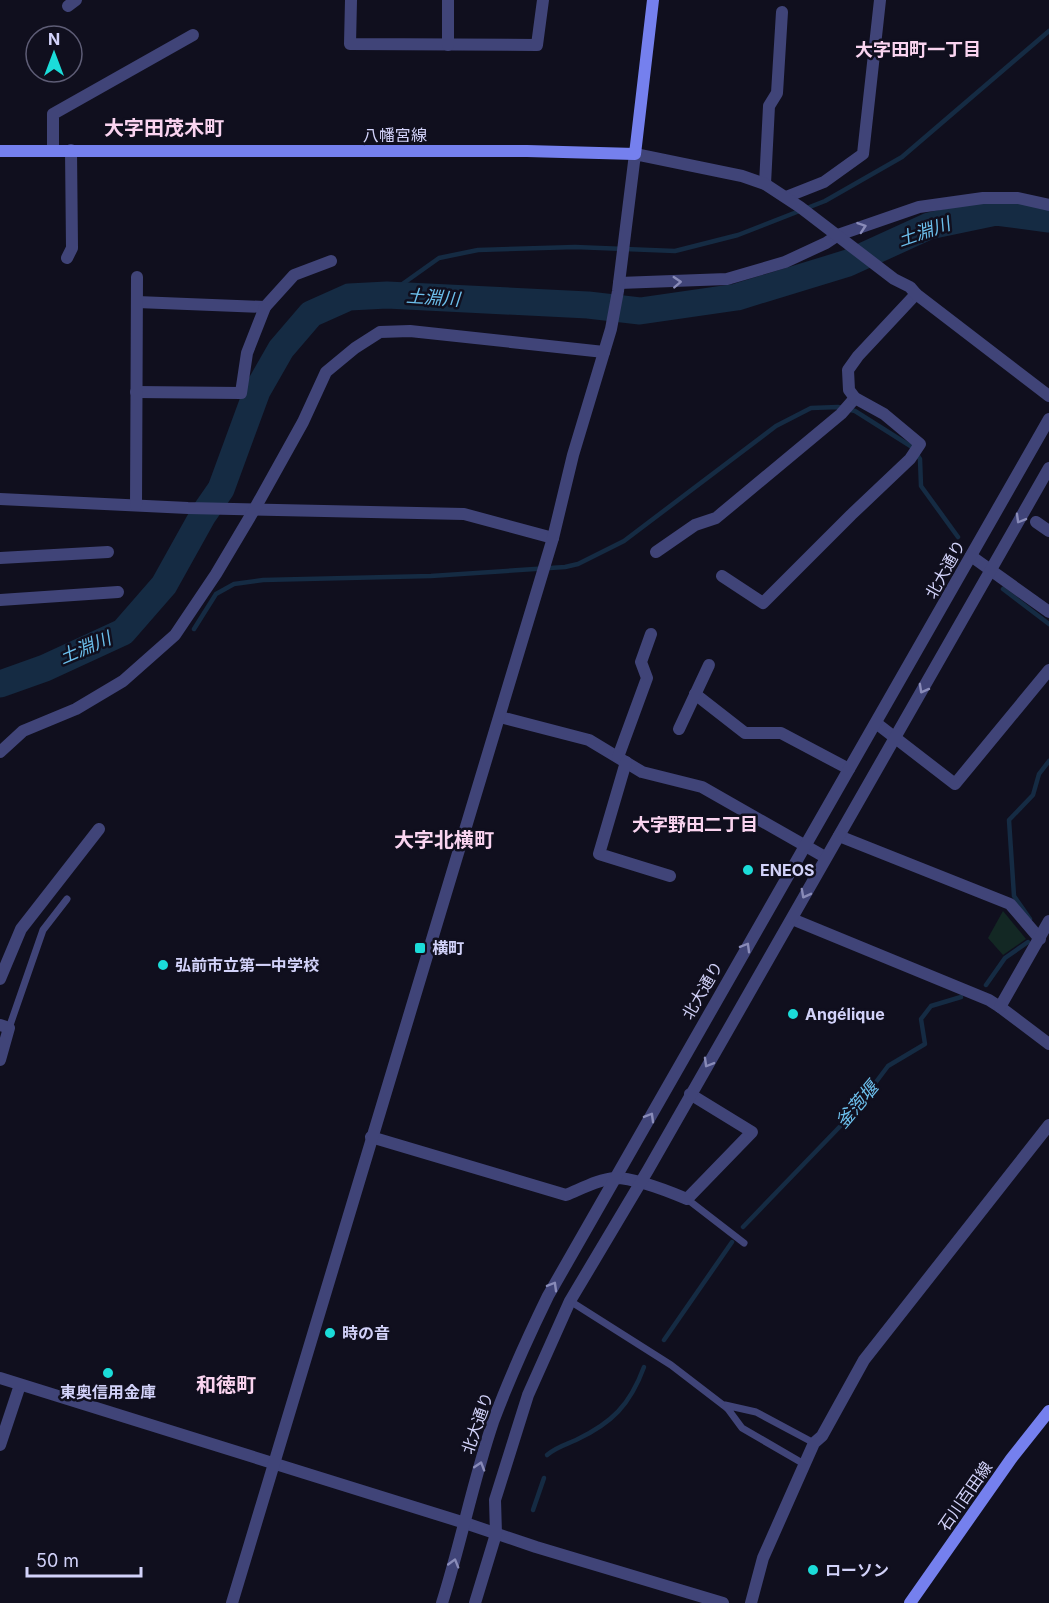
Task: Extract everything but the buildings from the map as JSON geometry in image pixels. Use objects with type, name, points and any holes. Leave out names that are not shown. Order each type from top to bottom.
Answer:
[{"type":"main road","points":[[635,153],[653,0]]},
{"type":"main road","name":"八幡宮線","points":[[0,152],[71,150],[635,153]]},
{"type":"main road","name":"石川百田線","points":[[910,1603],[1011,1459],[1049,1411]]},
{"type":"street","points":[[351,0],[350,44],[447,45],[537,45],[543,0]]},
{"type":"street","points":[[447,45],[448,0]]},
{"type":"street","points":[[786,197],[824,182],[863,154],[880,0]]},
{"type":"street","points":[[765,184],[769,106],[777,93],[782,12]]},
{"type":"street","points":[[53,151],[53,114],[193,35]]},
{"type":"street","points":[[67,258],[72,248],[71,150]]},
{"type":"street","points":[[232,1603],[272,1464],[553,538],[573,454],[611,329],[635,153],[742,176],[765,184],[800,207],[894,279],[910,287],[916,294],[1049,396]]},
{"type":"street","points":[[618,287],[727,279],[785,262],[826,243],[919,207],[982,198],[1018,198],[1049,205]]},
{"type":"street","points":[[136,392],[241,393],[247,353],[265,307],[294,275],[331,261]]},
{"type":"street","points":[[136,505],[137,277]]},
{"type":"street","points":[[656,552],[695,525],[716,518],[848,406],[848,370],[858,356],[916,294]]},
{"type":"street","points":[[137,302],[265,307]]},
{"type":"street","points":[[0,752],[23,731],[76,709],[123,681],[175,635],[216,574],[254,510],[303,422],[326,372],[380,332],[410,332],[604,352]]},
{"type":"street","points":[[722,576],[763,603],[910,459],[920,444],[884,414],[848,406]]},
{"type":"street","name":"北大通り","points":[[442,1603],[465,1523],[471,1493],[493,1423],[512,1372],[548,1296],[1049,419]]},
{"type":"street","points":[[475,1603],[496,1534],[495,1500],[524,1405],[570,1301],[792,919],[825,857],[1049,468]]},
{"type":"street","points":[[0,499],[188,508],[464,514],[553,538]]},
{"type":"street","points":[[1036,522],[1049,531]]},
{"type":"street","points":[[0,558],[108,552]]},
{"type":"street","points":[[971,556],[1049,612]]},
{"type":"street","points":[[0,600],[118,592]]},
{"type":"street","points":[[651,634],[641,662],[647,678],[622,759],[599,855],[670,876]]},
{"type":"street","points":[[679,729],[709,665]]},
{"type":"street","points":[[876,723],[955,784],[1049,670]]},
{"type":"street","points":[[696,694],[745,733],[781,733],[849,770]]},
{"type":"street","points":[[500,717],[588,740],[642,771],[702,787],[825,857]]},
{"type":"street","points":[[0,979],[21,929],[99,829]]},
{"type":"street","points":[[839,836],[1010,904],[1040,939]]},
{"type":"street","points":[[792,919],[1000,1006],[1049,1044]]},
{"type":"street","points":[[1000,1006],[1049,921]]},
{"type":"street","points":[[0,1060],[5,1026]]},
{"type":"street","points":[[371,1137],[566,1195],[615,1178],[662,1188],[687,1199],[752,1132],[690,1094]]},
{"type":"street","points":[[752,1603],[763,1557],[804,1464],[814,1443],[822,1436],[864,1360],[1049,1125]]},
{"type":"street","points":[[0,1378],[465,1523],[692,1599],[723,1603]]},
{"type":"street","points":[[0,1445],[20,1385]]},
{"type":"lane","points":[[5,1026],[16,1004],[43,930],[67,899]]},
{"type":"lane","points":[[687,1199],[744,1243]]},
{"type":"lane","points":[[570,1301],[671,1365],[728,1408]]},
{"type":"lane","points":[[804,1464],[742,1428],[725,1406],[756,1412],[814,1443]]},
{"type":"green space","points":[[1003,911],[1026,939],[1003,955],[988,938]]},
{"type":"waterway","points":[[387,295],[439,258],[478,250],[575,247],[675,251],[738,235],[825,201],[902,157],[1049,31]]},
{"type":"waterway","name":"土淵川","points":[[0,684],[45,668],[123,632],[164,585],[203,515],[221,489],[257,391],[281,349],[311,314],[349,297],[387,295],[588,305],[640,311],[737,297],[848,263],[929,226],[996,212],[1049,219]]},
{"type":"waterway","points":[[194,629],[216,594],[234,584],[263,580],[431,576],[565,567],[578,564],[624,541],[776,426],[811,408],[838,407],[855,411],[912,447],[920,459],[921,486],[958,537]]},
{"type":"waterway","points":[[1003,589],[1049,624]]},
{"type":"waterway","name":"釜萢堰","points":[[1030,919],[1014,896],[1009,820],[1033,795],[1039,774],[1049,761]]},
{"type":"waterway","name":"釜萢堰","points":[[986,985],[1005,958],[1028,942]]},
{"type":"waterway","name":"釜萢堰","points":[[743,1227],[852,1114],[888,1066],[925,1044],[921,1019],[931,1006],[961,997]]},
{"type":"waterway","name":"釜萢堰","points":[[664,1340],[732,1242]]},
{"type":"waterway","name":"釜萢堰","points":[[547,1455],[589,1434],[610,1419],[633,1392],[644,1367]]},
{"type":"waterway","name":"釜萢堰","points":[[533,1510],[544,1478]]},
{"type":"place","name":"ENEOS","points":[[748,870]]},
{"type":"place","name":"横町","points":[[420,948]]},
{"type":"place","name":"弘前市立第一中学校","points":[[163,965]]},
{"type":"place","name":"Angélique","points":[[793,1014]]},
{"type":"place","name":"時の音","points":[[330,1333]]},
{"type":"place","name":"東奥信用金庫","points":[[108,1373]]},
{"type":"place","name":"ローソン","points":[[813,1570]]},
{"type":"district","name":"大字田町一丁目","points":[[918,50]]},
{"type":"district","name":"大字田茂木町","points":[[164,128]]},
{"type":"district","name":"大字野田二丁目","points":[[695,825]]},
{"type":"district","name":"大字北横町","points":[[444,840]]},
{"type":"district","name":"和徳町","points":[[226,1385]]}]
